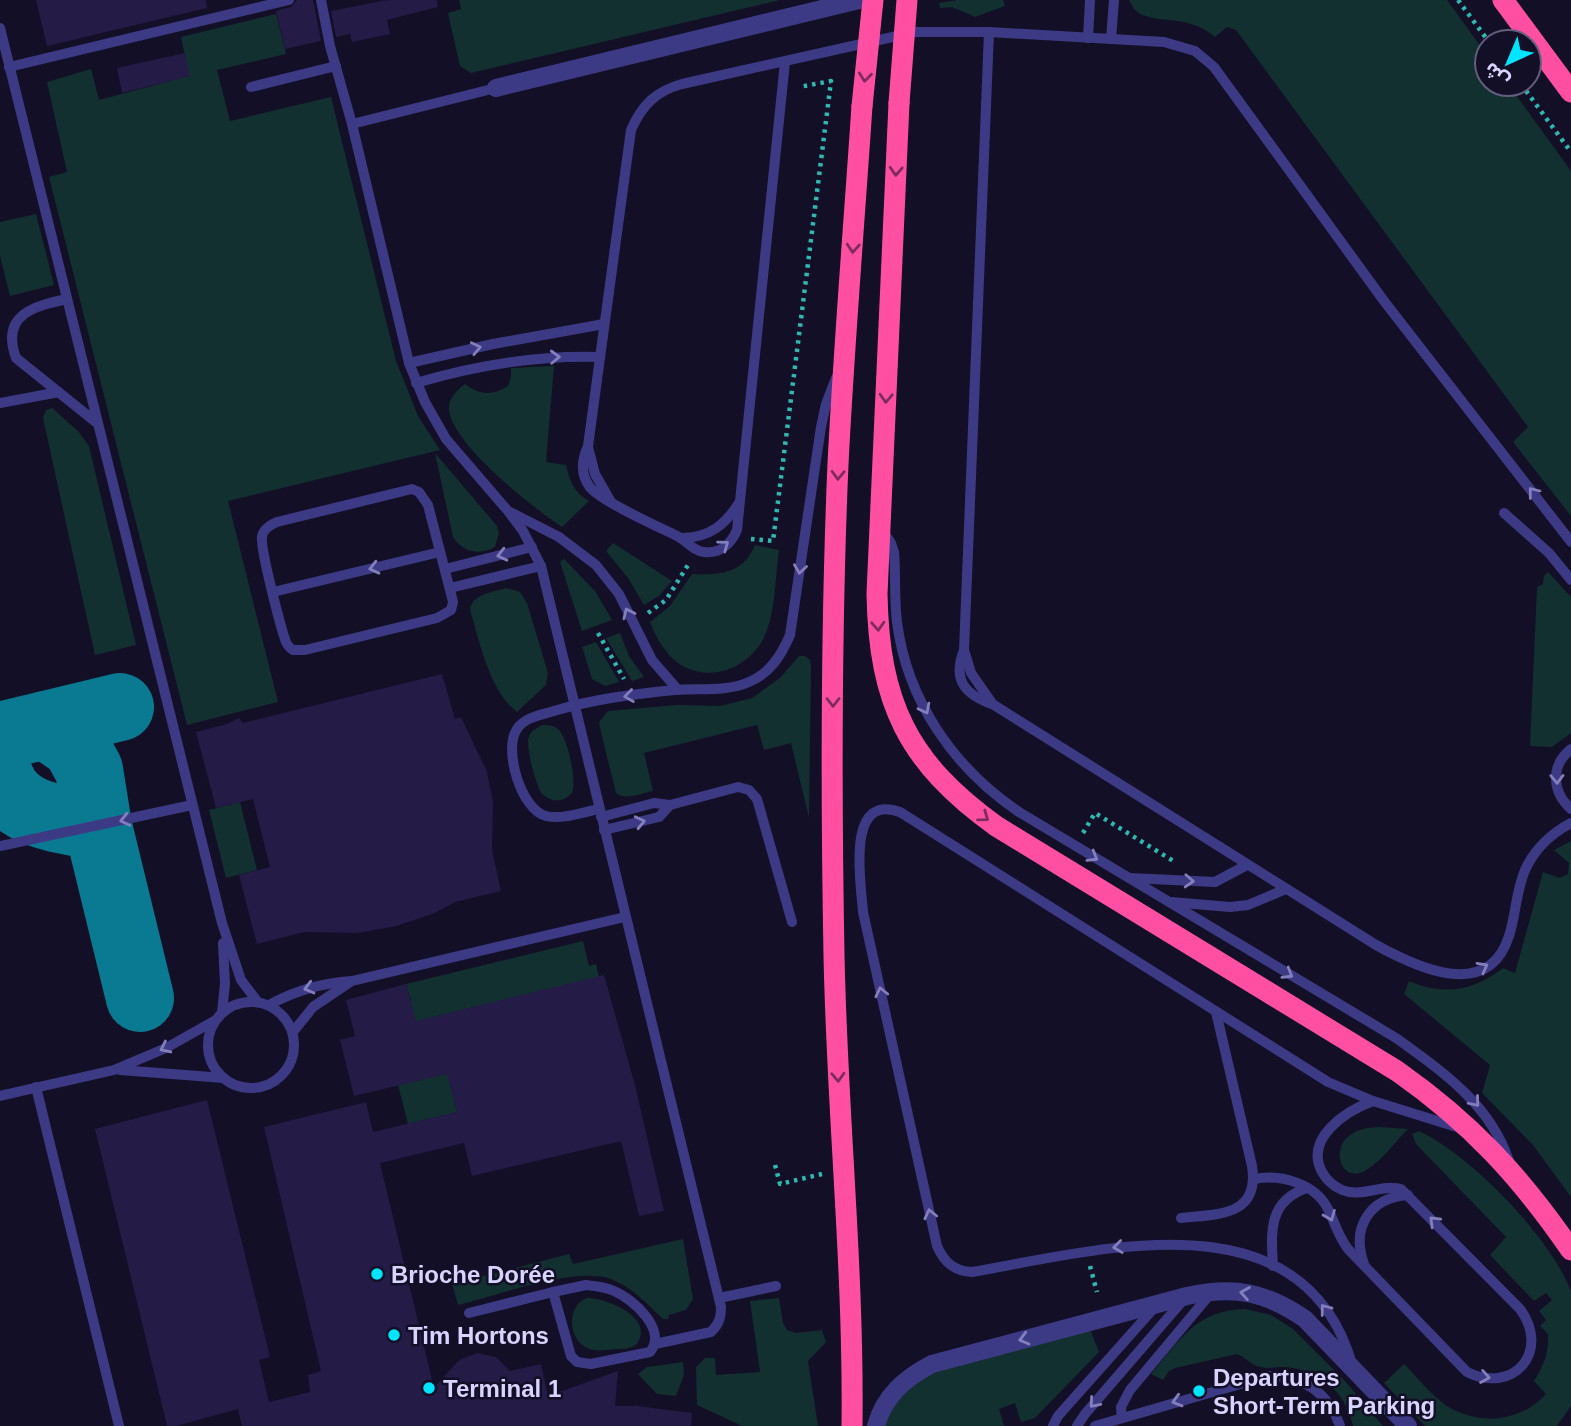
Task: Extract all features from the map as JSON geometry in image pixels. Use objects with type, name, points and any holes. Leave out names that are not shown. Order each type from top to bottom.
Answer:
[{"type":"highway","points":[[852,1426],[850,1270],[839,1106],[834,956],[833,662],[838,463],[862,106],[873,0]]},
{"type":"highway","points":[[908,0],[899,103],[877,594],[881,663],[903,725],[920,755],[942,782],[968,806],[996,826],[1397,1071],[1431,1095],[1475,1132],[1514,1175],[1571,1250]]},
{"type":"highway","points":[[1503,0],[1571,92]]},
{"type":"street","points":[[496,88],[859,0]]},
{"type":"street","points":[[876,1426],[892,1393],[904,1381],[932,1364],[1212,1291],[1247,1292],[1268,1298],[1305,1319],[1408,1426]]},
{"type":"lane","points":[[9,67],[289,0]]},
{"type":"lane","points":[[321,0],[416,383],[446,439],[508,511],[532,547],[541,566],[576,705],[604,831],[719,1298],[721,1318],[710,1332],[655,1344]]},
{"type":"lane","points":[[1088,38],[1090,0]]},
{"type":"lane","points":[[1111,39],[1114,0]]},
{"type":"lane","points":[[0,27],[222,923],[242,980],[257,1001]]},
{"type":"lane","points":[[785,62],[737,530],[722,549],[698,551],[682,538],[611,502],[595,474],[588,446],[629,145],[637,117],[656,95],[668,88],[915,32],[989,32],[1180,45],[1195,51],[1214,67],[1384,301],[1571,542]]},
{"type":"lane","points":[[989,32],[964,650],[959,673],[963,685],[971,695],[993,705],[1376,946],[1417,967],[1460,975],[1481,970],[1498,957],[1508,937],[1525,869],[1542,845],[1571,823]]},
{"type":"lane","points":[[251,87],[336,66]]},
{"type":"lane","points":[[352,124],[496,88]]},
{"type":"lane","points":[[67,299],[25,310],[16,317],[9,338],[11,348],[16,358],[97,423]]},
{"type":"lane","points":[[410,363],[604,324]]},
{"type":"lane","points":[[416,383],[495,363],[534,358],[600,357]]},
{"type":"lane","points":[[792,922],[757,799],[749,790],[738,787],[670,805],[653,803],[554,818],[535,811],[523,794],[513,756],[513,738],[527,720],[576,705],[633,695],[738,686],[762,674],[774,664],[790,635],[821,427],[826,404],[845,360]]},
{"type":"lane","points":[[0,403],[59,392]]},
{"type":"lane","points":[[412,489],[425,498],[445,569],[453,602],[451,610],[445,615],[299,652],[288,646],[261,539],[269,525],[412,489]]},
{"type":"lane","points":[[682,538],[703,536],[721,526],[740,502]]},
{"type":"lane","points":[[508,511],[559,537],[596,565],[619,594],[652,660],[678,690]]},
{"type":"lane","points":[[1504,513],[1549,553],[1571,580]]},
{"type":"lane","points":[[880,528],[894,552],[895,602],[902,649],[910,677],[933,725],[966,768],[987,789],[1018,812],[1396,1038],[1455,1081],[1487,1117],[1507,1154],[1514,1175]]},
{"type":"lane","points":[[445,569],[532,547]]},
{"type":"lane","points":[[273,592],[440,552]]},
{"type":"lane","points":[[450,588],[541,566]]},
{"type":"lane","points":[[1571,749],[1562,758],[1555,776],[1559,795],[1571,809]]},
{"type":"lane","points":[[0,846],[192,805]]},
{"type":"lane","points":[[604,831],[659,817],[670,805]]},
{"type":"lane","points":[[1354,1370],[1339,1329],[1327,1310],[1304,1285],[1273,1266],[1238,1252],[1187,1244],[1136,1245],[972,1272],[957,1269],[942,1257],[937,1246],[863,912],[860,863],[861,831],[864,823],[869,816],[884,809],[900,812],[1328,1083],[1373,1101],[1475,1132]]},
{"type":"lane","points":[[1127,878],[1215,882],[1247,865]]},
{"type":"lane","points":[[1168,902],[1230,907],[1248,905],[1286,889]]},
{"type":"lane","points":[[269,1005],[316,985],[352,981],[625,917]]},
{"type":"lane","points":[[222,923],[225,971],[222,1012]]},
{"type":"lane","points":[[293,1032],[313,1007],[352,981]]},
{"type":"lane","points":[[0,1096],[114,1070],[166,1048],[214,1021],[222,1012],[245,1002],[257,1001],[269,1005],[288,1021],[295,1044],[288,1068],[281,1077],[258,1088],[234,1085],[224,1078],[209,1058],[208,1045],[214,1021]]},
{"type":"lane","points":[[1181,1218],[1231,1212],[1247,1199],[1254,1180],[1216,1013]]},
{"type":"lane","points":[[114,1070],[224,1078]]},
{"type":"lane","points":[[36,1087],[119,1426]]},
{"type":"lane","points":[[1254,1180],[1265,1177],[1287,1179],[1307,1188],[1324,1203],[1340,1240],[1467,1372],[1490,1380],[1502,1378],[1523,1365],[1532,1343],[1528,1319],[1408,1195],[1401,1189],[1391,1187],[1361,1193],[1340,1189],[1323,1174],[1318,1163],[1318,1149],[1323,1137],[1333,1124],[1358,1107],[1373,1101]]},
{"type":"lane","points":[[1273,1266],[1272,1229],[1276,1214],[1292,1195],[1307,1188]]},
{"type":"lane","points":[[1366,1268],[1359,1245],[1363,1223],[1369,1213],[1386,1199],[1408,1195]]},
{"type":"lane","points":[[469,1313],[553,1292],[586,1285],[617,1292],[630,1300],[646,1317],[654,1332],[655,1344],[650,1352],[641,1355],[591,1364],[577,1362],[568,1348],[553,1292]]},
{"type":"lane","points":[[719,1298],[776,1286]]},
{"type":"lane","points":[[1122,1418],[1121,1407],[1130,1390],[1212,1291]]},
{"type":"lane","points":[[1077,1426],[1187,1296]]},
{"type":"lane","points":[[1053,1426],[1157,1305]]},
{"type":"lane","points":[[1096,1426],[1261,1377],[1280,1376],[1304,1382],[1317,1390],[1328,1401],[1340,1426]]},
{"type":"path","points":[[1458,0],[1479,28]]},
{"type":"path","points":[[746,549],[751,538],[773,541],[831,81],[782,91]]},
{"type":"path","points":[[1531,98],[1571,152]]},
{"type":"path","points":[[632,621],[661,606],[687,565],[699,567]]},
{"type":"path","points":[[598,633],[633,695]]},
{"type":"path","points":[[1075,846],[1096,813],[1178,864]]},
{"type":"path","points":[[775,1165],[780,1184],[827,1173]]},
{"type":"path","points":[[1085,1252],[1097,1292]]},
{"type":"green space","points":[[459,0],[780,0],[471,73],[460,66],[448,13],[461,9]]},
{"type":"green space","points":[[958,0],[1003,0],[1005,6],[975,17],[952,7],[940,8],[939,3]]},
{"type":"green space","points":[[1129,0],[1447,0],[1473,36],[1473,98],[1518,98],[1571,171],[1571,516],[1513,442],[1528,427],[1236,30],[1227,27],[1215,37],[1195,25],[1150,17],[1134,9]]},
{"type":"green space","points":[[276,14],[286,54],[217,70],[230,121],[331,97],[396,361],[418,416],[440,450],[228,501],[278,702],[187,725],[49,177],[67,172],[47,82],[91,69],[99,100],[189,76],[181,37]]},
{"type":"green space","points":[[36,214],[54,285],[10,296],[0,256],[0,222]]},
{"type":"green space","points":[[554,366],[546,462],[566,465],[573,486],[589,501],[562,527],[513,490],[476,454],[452,420],[449,405],[455,393],[465,384],[481,392],[491,393],[508,386],[511,368]]},
{"type":"green space","points":[[52,408],[78,431],[89,446],[136,645],[95,655],[43,418],[46,410]]},
{"type":"green space","points":[[435,453],[497,526],[499,533],[495,547],[472,551],[453,537]]},
{"type":"green space","points":[[613,543],[672,581],[660,595],[644,605],[628,578],[606,551]]},
{"type":"green space","points":[[755,545],[779,550],[775,593],[765,635],[758,647],[737,665],[711,673],[684,667],[665,650],[650,622],[670,606],[692,574],[730,571],[744,562]]},
{"type":"green space","points":[[564,559],[595,591],[612,620],[582,631],[560,562]]},
{"type":"green space","points":[[1548,572],[1571,597],[1571,733],[1552,747],[1530,746],[1537,587],[1543,584],[1544,576]]},
{"type":"green space","points":[[506,588],[520,592],[527,603],[548,673],[546,685],[517,712],[493,679],[470,609],[479,597]]},
{"type":"green space","points":[[620,633],[629,656],[644,677],[632,681],[606,638]]},
{"type":"green space","points":[[596,642],[619,682],[605,686],[592,679],[582,647]]},
{"type":"green space","points":[[799,656],[810,660],[811,666],[809,818],[791,743],[764,750],[757,725],[644,753],[653,791],[629,796],[616,793],[599,722],[608,711],[677,705],[720,706],[752,698],[780,678]]},
{"type":"green space","points":[[542,725],[558,729],[571,760],[572,793],[561,800],[549,799],[541,793],[536,781],[528,741],[533,731]]},
{"type":"green space","points":[[240,802],[257,870],[226,878],[209,810]]},
{"type":"green space","points":[[1571,841],[1571,1197],[1533,1145],[1482,1093],[1490,1065],[1404,994],[1409,981],[1446,990],[1481,982],[1503,968],[1515,973],[1543,872],[1560,878],[1568,874],[1569,863],[1554,850]]},
{"type":"green space","points":[[583,941],[589,966],[596,964],[599,977],[433,1017],[457,1112],[408,1124],[398,1085],[399,1004],[411,1001],[406,984]]},
{"type":"green space","points":[[1379,1127],[1408,1129],[1368,1169],[1357,1174],[1349,1172],[1342,1166],[1341,1147],[1348,1137],[1360,1130]]},
{"type":"green space","points":[[1419,1131],[1462,1159],[1507,1200],[1545,1246],[1571,1291],[1571,1406],[1557,1426],[1425,1426],[1384,1383],[1404,1364],[1447,1406],[1472,1416],[1486,1418],[1512,1415],[1536,1403],[1546,1394],[1534,1381],[1548,1347],[1548,1334],[1540,1326],[1546,1320],[1539,1311],[1552,1300],[1546,1293],[1534,1301],[1490,1255],[1506,1237],[1416,1144],[1412,1134]]},
{"type":"green space","points":[[683,1239],[693,1299],[686,1310],[669,1315],[668,1319],[663,1319],[626,1287],[611,1279],[596,1276],[557,1279],[458,1305],[452,1284],[569,1254],[573,1264]]},
{"type":"green space","points":[[587,1298],[617,1306],[635,1318],[641,1335],[637,1344],[626,1348],[601,1350],[590,1349],[581,1344],[573,1330],[573,1315],[575,1308]]},
{"type":"green space","points":[[779,1298],[783,1323],[787,1330],[796,1333],[822,1330],[826,1342],[808,1361],[818,1426],[742,1426],[697,1405],[696,1367],[705,1358],[715,1358],[716,1375],[760,1372],[750,1301]]},
{"type":"green space","points":[[1245,1309],[1271,1315],[1293,1329],[1345,1381],[1383,1426],[1353,1426],[1344,1402],[1329,1384],[1319,1377],[1296,1369],[1257,1366],[1237,1354],[1175,1368],[1169,1371],[1163,1380],[1151,1374],[1190,1329],[1201,1321],[1228,1311]]},
{"type":"green space","points":[[1090,1329],[1099,1352],[1035,1418],[1021,1422],[1015,1403],[999,1409],[1004,1426],[884,1426],[895,1401],[924,1374]]},
{"type":"green space","points":[[683,1362],[684,1375],[676,1396],[657,1394],[638,1374],[647,1367]]},
{"type":"building","points":[[36,0],[206,0],[207,8],[47,46]]},
{"type":"building","points":[[297,0],[313,0],[321,41],[285,49],[276,11],[291,7]]},
{"type":"building","points":[[387,0],[437,0],[438,7],[387,20],[390,34],[352,42],[350,34],[336,37],[331,11]]},
{"type":"building","points":[[185,53],[190,76],[122,93],[117,68]]},
{"type":"building","points":[[442,674],[455,719],[461,717],[487,772],[493,802],[492,850],[501,891],[455,902],[435,913],[397,926],[357,933],[304,932],[257,944],[239,875],[270,867],[253,799],[216,808],[196,732],[239,718],[243,723]]},
{"type":"building","points":[[604,975],[635,1085],[664,1211],[639,1216],[621,1141],[472,1176],[464,1143],[380,1163],[434,1388],[459,1360],[477,1353],[496,1357],[510,1371],[541,1364],[548,1396],[618,1371],[615,1406],[692,1413],[691,1426],[242,1426],[238,1409],[167,1426],[95,1129],[207,1100],[270,1357],[259,1360],[269,1402],[310,1392],[308,1375],[321,1371],[264,1127],[366,1102],[373,1132],[457,1112],[447,1074],[354,1096],[340,1040],[355,1036],[346,1000],[406,984],[416,1021]]},
{"type":"taxiway","points":[[0,736],[120,707]]},
{"type":"taxiway","points":[[46,725],[76,746],[89,770],[98,826],[140,998]]},
{"type":"taxiway","points":[[0,777],[16,801],[28,808],[55,818],[98,826]]},
{"type":"place","name":"Brioche Dorée","points":[[377,1274]]},
{"type":"place","name":"Tim Hortons","points":[[394,1335]]},
{"type":"place","name":"Terminal 1","points":[[429,1388]]},
{"type":"place","name":"Departures Short-Term Parking","points":[[1199,1391]]}]
